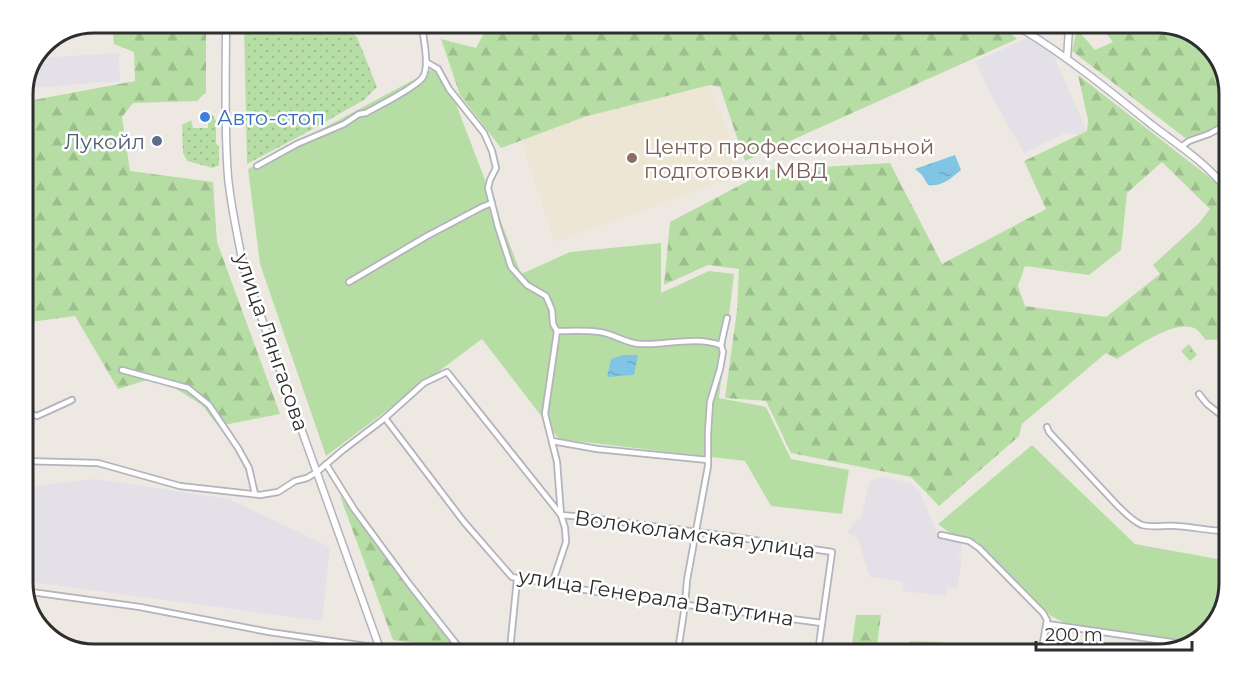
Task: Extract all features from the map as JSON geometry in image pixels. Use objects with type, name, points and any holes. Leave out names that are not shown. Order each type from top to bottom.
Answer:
[{"type":"main road","name":"улица Лянгасова","points":[[226,33],[225,102],[228,177],[244,269],[379,644]]},
{"type":"main road","points":[[1028,33],[1066,58],[1219,179]]},
{"type":"main road","points":[[1066,58],[1069,33]]},
{"type":"street","points":[[257,166],[297,144],[344,124],[359,114],[366,113],[414,85],[423,77],[426,62],[423,33]]},
{"type":"street","points":[[426,62],[438,69],[449,89],[484,133],[496,168],[488,188],[511,267],[527,285],[546,296],[557,331],[545,414],[557,462],[561,516],[566,542],[550,584]]},
{"type":"street","points":[[1181,147],[1189,141],[1219,128]]},
{"type":"street","points":[[349,282],[427,236],[492,203]]},
{"type":"street","points":[[679,644],[687,580],[708,466],[710,402],[720,369],[723,352],[721,345],[727,318]]},
{"type":"street","points":[[557,331],[600,332],[639,344],[701,341],[721,345]]},
{"type":"street","points":[[122,370],[189,388],[209,405],[249,468],[255,494]]},
{"type":"street","name":"Волоколамская улица","points":[[385,418],[424,383],[447,372],[561,516],[735,537],[832,552],[822,623]]},
{"type":"street","points":[[1199,394],[1207,404],[1219,413]]},
{"type":"street","points":[[33,415],[37,416],[72,400]]},
{"type":"street","points":[[33,461],[98,463],[180,486],[260,495],[278,492],[295,481],[317,472],[385,418]]},
{"type":"street","name":"улица Генерала Ватутина","points":[[385,418],[464,522],[512,578],[614,595],[822,623]]},
{"type":"street","points":[[1047,428],[1121,509],[1136,522],[1152,526],[1219,531]]},
{"type":"street","points":[[552,441],[597,449],[708,460]]},
{"type":"street","points":[[326,464],[354,509],[456,644]]},
{"type":"street","points":[[941,535],[969,541],[979,548],[1043,613],[1047,620],[1043,644]]},
{"type":"street","points":[[511,644],[517,579]]},
{"type":"street","points":[[34,592],[140,607],[269,632],[348,644]]},
{"type":"street","points":[[819,644],[822,623]]},
{"type":"street","points":[[1047,624],[1173,642]]},
{"type":"shaded area","points":[[1027,38],[1052,52],[1087,131],[1079,135],[1068,132],[1024,153],[988,90],[976,61]]},
{"type":"shaded area","points":[[119,53],[120,81],[33,88],[35,78],[45,57]]},
{"type":"shaded area","name":"Центр профессиональной подготовки МВД","points":[[710,85],[744,174],[555,242],[521,141],[584,117]]},
{"type":"shaded area","points":[[884,477],[911,483],[920,492],[939,538],[962,542],[961,556],[958,556],[962,559],[957,589],[948,587],[946,596],[902,591],[903,582],[870,577],[858,539],[847,532],[861,518],[870,481]]},
{"type":"shaded area","points":[[96,479],[229,499],[330,547],[322,621],[33,582],[33,486]]},
{"type":"shaded area","points":[[272,641],[290,644],[272,644]]},
{"type":"green space","points":[[113,33],[206,33],[206,92],[197,101],[133,103],[122,117],[130,171],[213,182],[217,242],[280,414],[218,426],[202,405],[157,377],[118,389],[75,316],[33,322],[33,100],[135,81],[134,52],[114,44]]},
{"type":"green space","points":[[244,33],[351,33],[357,37],[377,87],[364,100],[247,164]]},
{"type":"green space","points":[[484,33],[1010,33],[1017,39],[745,161],[720,87],[710,85],[584,117],[501,148],[460,95],[441,39],[476,48]]},
{"type":"green space","points":[[1076,33],[1080,33],[1095,50],[1113,42],[1106,33],[1158,33],[1185,39],[1204,54],[1216,74],[1219,90],[1219,126],[1193,144],[1072,51]]},
{"type":"green space","points":[[441,65],[521,274],[570,252],[661,243],[661,293],[709,271],[734,274],[719,398],[766,407],[791,459],[849,470],[842,514],[771,506],[745,461],[559,439],[482,339],[326,456],[260,264],[248,169]]},
{"type":"green space","points":[[1078,75],[1218,184],[1219,339],[1206,340],[1196,329],[1177,328],[1155,336],[1117,359],[1106,353],[1022,424],[1019,436],[939,506],[911,477],[791,453],[766,401],[725,398],[737,310],[739,269],[708,265],[664,285],[670,222],[769,170],[890,163],[942,264],[1046,209],[1024,161],[1087,131],[1088,120]],"holes":[[[1162,162],[1210,209],[1199,223],[1153,265],[1160,274],[1106,317],[1025,306],[1018,286],[1025,266],[1089,275],[1121,250],[1127,193]]]},
{"type":"green space","points":[[208,114],[212,114],[216,121],[216,143],[219,147],[219,165],[213,168],[187,161],[183,153],[182,125],[191,120],[193,128],[208,128]]},
{"type":"green space","points":[[1189,344],[1197,355],[1190,361],[1181,351]]},
{"type":"green space","points":[[1032,445],[1135,544],[1219,559],[1216,603],[1201,626],[1188,636],[1176,641],[1073,627],[1051,616],[977,541],[950,533],[938,524]]},
{"type":"green space","points":[[340,496],[453,644],[421,644],[393,640]]},
{"type":"green space","points":[[856,615],[881,615],[877,644],[852,644]]},
{"type":"green space","points":[[910,641],[943,642],[942,644],[910,644]]},
{"type":"water","points":[[955,155],[961,170],[942,184],[928,185],[915,169]]},
{"type":"water","points":[[623,355],[638,355],[634,375],[607,377],[611,359]]},
{"type":"place","name":"Авто-стоп","points":[[205,117]]},
{"type":"place","name":"Лукойл","points":[[157,141]]},
{"type":"place","name":"Центр профессиональной подготовки МВД","points":[[632,158]]}]
